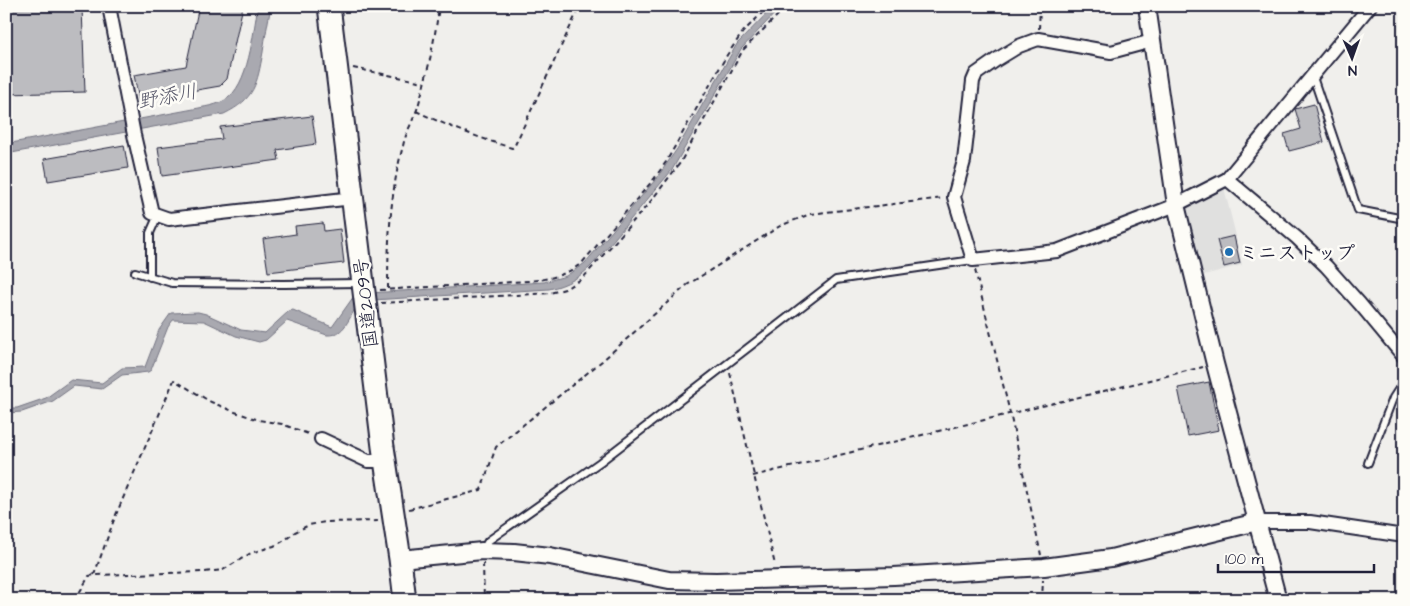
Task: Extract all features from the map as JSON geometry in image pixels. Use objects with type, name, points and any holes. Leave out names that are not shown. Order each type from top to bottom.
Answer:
[{"type":"highway","name":"国道209号","points":[[329,6],[385,461],[405,600]]},
{"type":"street","points":[[109,6],[134,135],[152,213],[169,219],[352,198]]},
{"type":"street","points":[[1147,6],[1176,206],[1215,364],[1278,600]]},
{"type":"street","points":[[1152,41],[1111,52],[1038,40],[1020,46],[976,74],[973,81],[964,161],[954,197],[973,260],[1057,251],[1176,206],[1227,179],[1370,6]]},
{"type":"street","points":[[1227,179],[1297,238],[1326,266],[1404,357]]},
{"type":"street","points":[[321,439],[368,461],[385,461]]},
{"type":"street","points":[[400,559],[482,551],[514,552],[550,556],[669,580],[716,582],[1044,567],[1111,558],[1257,522],[1310,522],[1404,536]]},
{"type":"lane","points":[[1313,77],[1358,210],[1404,219]]},
{"type":"lane","points":[[150,277],[150,233],[158,216]]},
{"type":"lane","points":[[482,551],[488,541],[600,462],[836,280],[973,260]]},
{"type":"lane","points":[[135,272],[172,283],[284,284],[366,295]]},
{"type":"lane","points":[[1368,463],[1393,398],[1404,381]]},
{"type":"path","points":[[439,6],[434,46],[416,111],[403,144],[392,191],[388,251],[388,290],[554,278],[569,272],[581,264],[654,179],[666,162],[727,54],[743,32],[769,6]]},
{"type":"path","points":[[416,111],[486,140],[514,147],[580,6]]},
{"type":"path","points":[[366,295],[550,293],[565,289],[583,278],[651,201],[680,163],[743,50],[787,6]]},
{"type":"path","points":[[1038,40],[1040,6]]},
{"type":"path","points":[[336,64],[424,82]]},
{"type":"path","points":[[75,600],[89,576],[223,570],[251,553],[274,546],[294,532],[309,526],[325,522],[393,517],[481,490],[496,447],[602,361],[687,285],[780,226],[810,214],[954,197]]},
{"type":"path","points":[[973,260],[1010,413],[1044,567],[1042,600]]},
{"type":"path","points":[[728,364],[779,580]]},
{"type":"path","points":[[753,476],[1215,364]]},
{"type":"path","points":[[94,575],[115,517],[174,380],[211,402],[258,420],[282,424],[321,439]]},
{"type":"path","points":[[482,551],[484,600]]},
{"type":"shaded area","points":[[258,6],[271,6],[259,73],[248,96],[224,114],[6,154],[6,144],[199,108],[225,100],[240,83],[245,71]]},
{"type":"shaded area","points":[[774,6],[782,6],[741,49],[672,170],[594,263],[573,280],[549,289],[373,300],[358,304],[346,325],[333,334],[327,335],[287,321],[266,340],[259,342],[236,336],[204,321],[173,320],[168,327],[151,370],[148,372],[122,375],[102,389],[74,386],[53,401],[22,412],[6,413],[6,408],[17,408],[46,398],[71,380],[102,383],[122,368],[145,367],[159,330],[171,313],[198,312],[241,330],[265,333],[289,311],[293,310],[332,327],[354,296],[370,293],[544,282],[566,276],[585,263],[656,179],[677,149],[737,44]]},
{"type":"shaded area","points":[[1224,188],[1242,265],[1200,276],[1184,207]]},
{"type":"building","points":[[199,6],[243,6],[227,79],[220,86],[139,100],[134,75],[186,66]]},
{"type":"building","points":[[82,7],[85,92],[6,94],[6,9]]},
{"type":"building","points":[[1314,104],[1324,142],[1289,151],[1284,134],[1301,129],[1295,109]]},
{"type":"building","points":[[312,116],[316,144],[277,150],[279,160],[162,176],[158,147],[222,139],[220,127]]},
{"type":"building","points":[[124,145],[128,168],[48,181],[44,159]]},
{"type":"building","points":[[323,223],[324,231],[340,229],[344,263],[268,272],[263,239],[296,234],[295,226]]},
{"type":"building","name":"ミニストップ","points":[[1234,236],[1240,263],[1224,267],[1217,240]]},
{"type":"building","points":[[1209,382],[1219,430],[1188,436],[1178,388]]},
{"type":"place","name":"ミニストップ","points":[[1229,252]]},
{"type":"water label","name":"野添川","points":[[167,96]]}]
